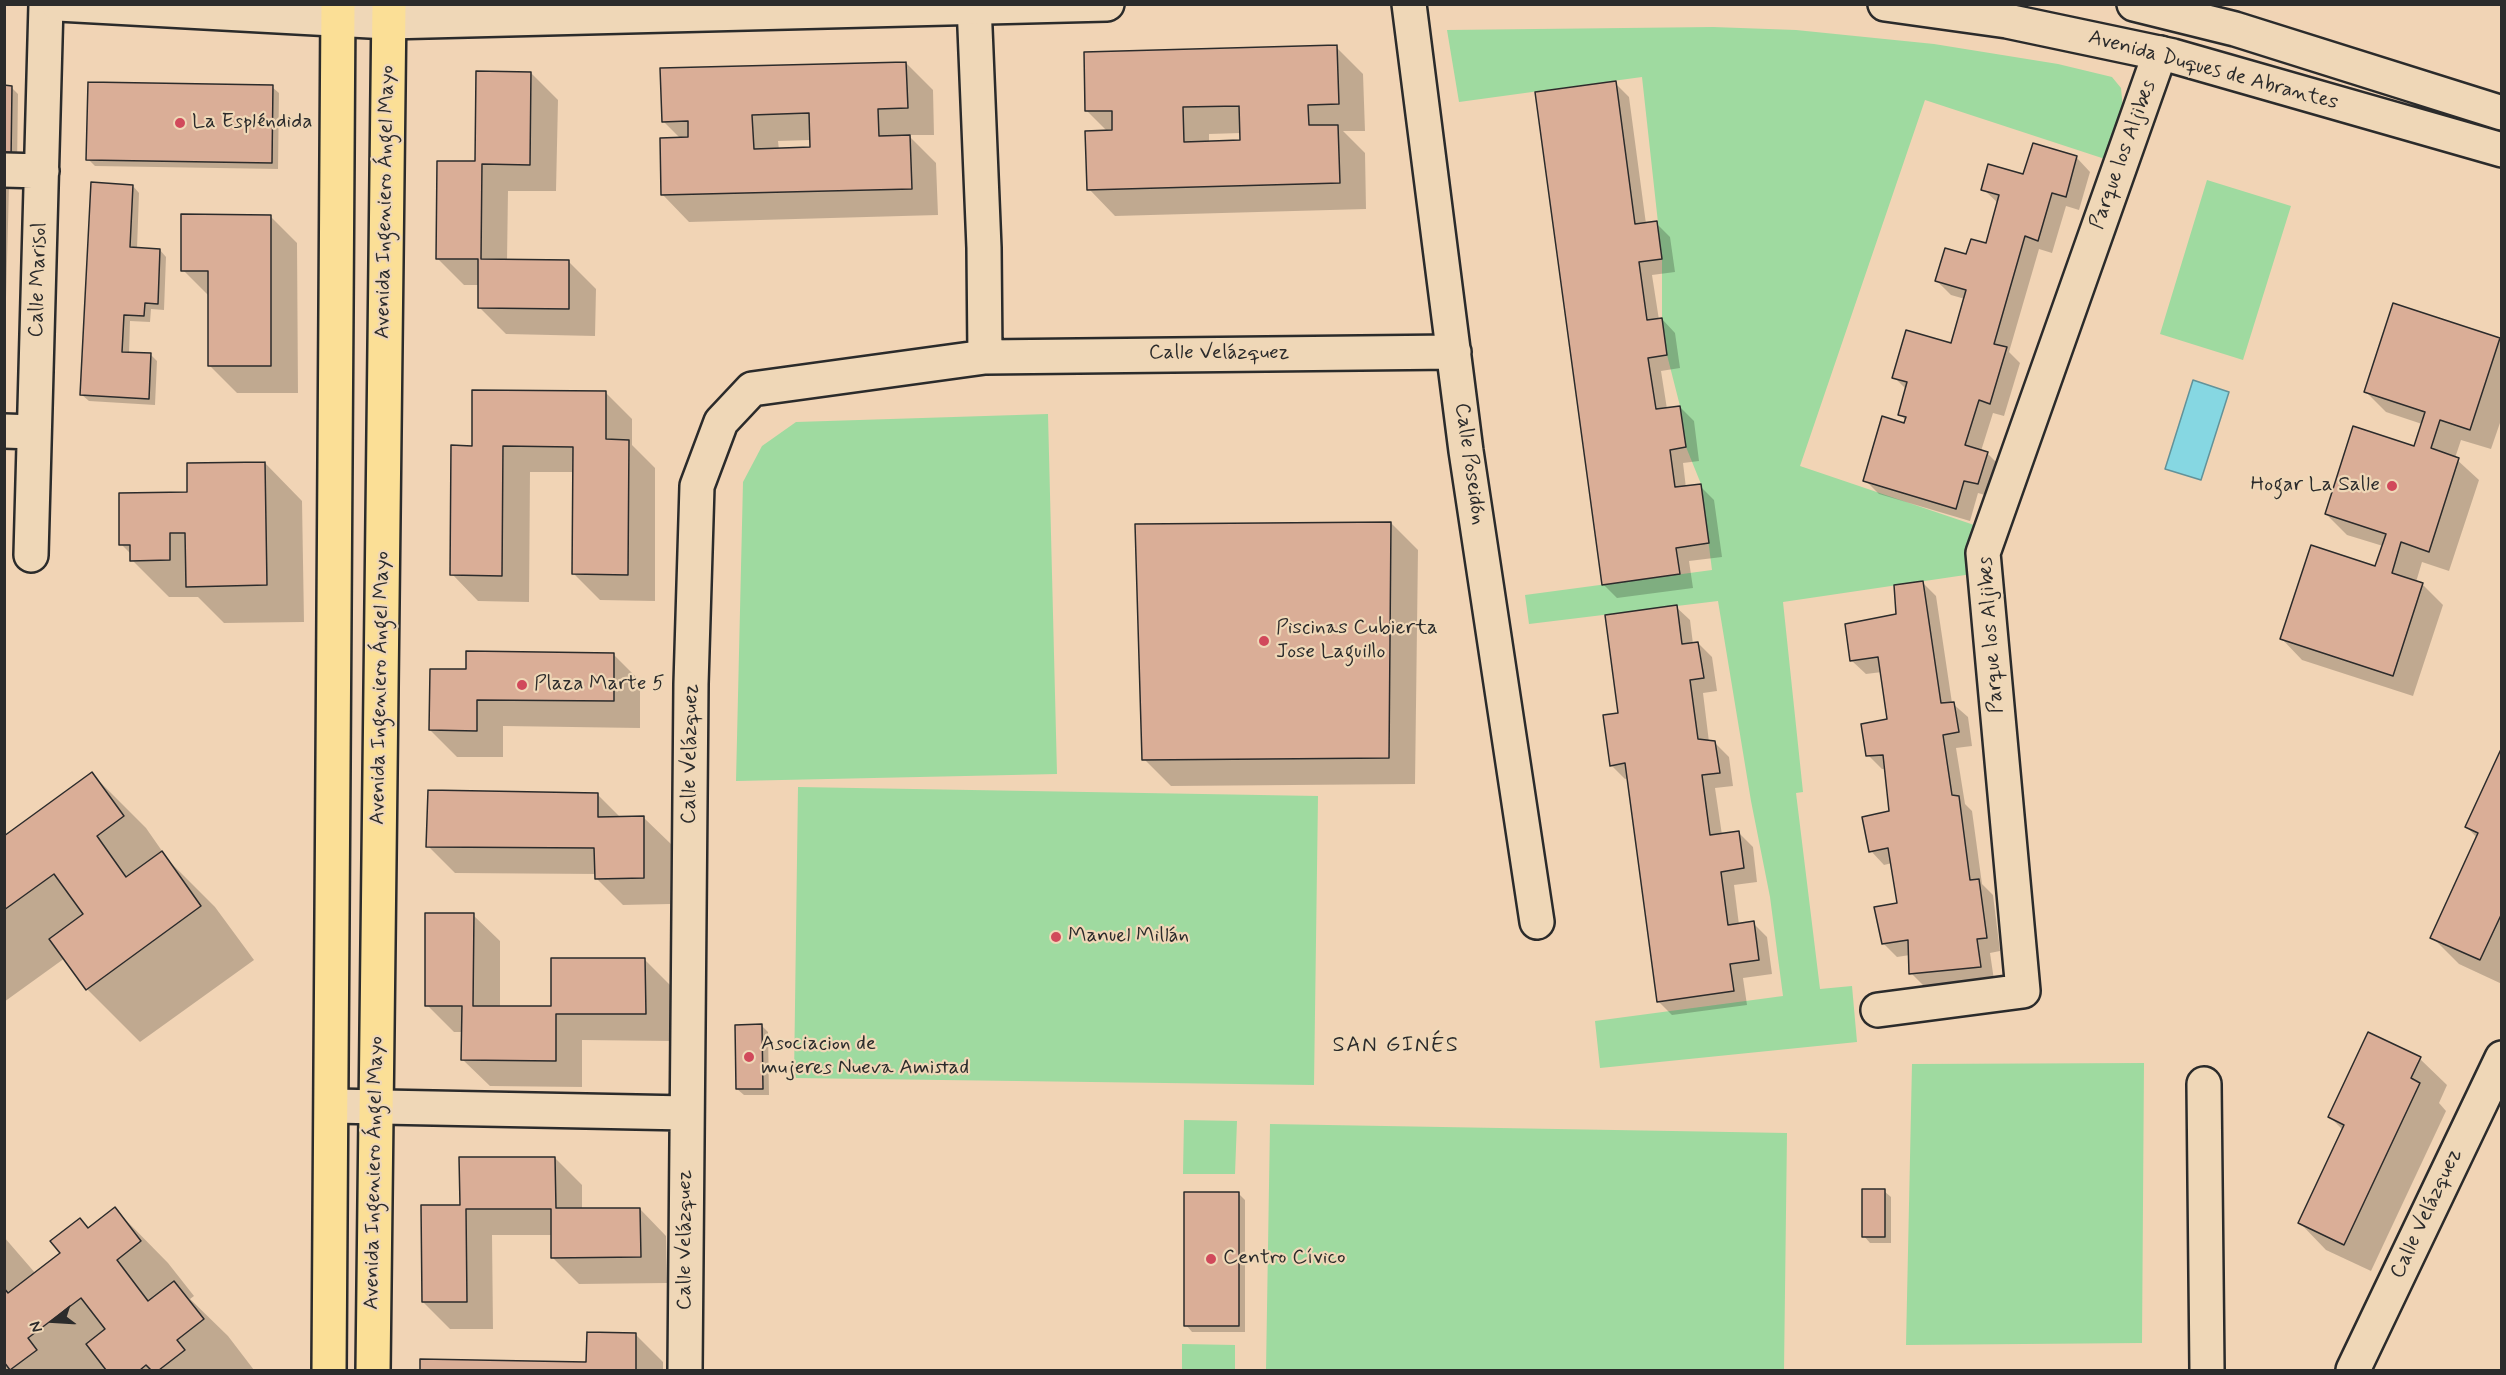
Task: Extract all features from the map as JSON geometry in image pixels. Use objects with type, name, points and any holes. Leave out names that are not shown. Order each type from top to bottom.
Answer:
[{"type":"main road","name":"Avenida Ingeniero Ángel Mayo","points":[[329,1371],[338,11]]},
{"type":"main road","name":"Avenida Ingeniero Ángel Mayo","points":[[373,1371],[388,13]]},
{"type":"street","name":"Calle Marisol","points":[[31,555],[20,431],[42,171],[46,4]]},
{"type":"street","points":[[58,4],[388,13],[1107,4]]},
{"type":"street","name":"Calle Poseidón","points":[[1409,4],[1468,463],[1537,922]]},
{"type":"street","name":"Avenida Duques de Abrantes","points":[[1885,4],[2007,21],[2160,53],[2502,150]]},
{"type":"street","name":"Avenida Duques de Abrantes","points":[[2134,4],[2235,29],[2502,113]]},
{"type":"street","points":[[974,6],[984,248],[985,357]]},
{"type":"street","name":"Parque los Aljibes","points":[[1878,1010],[2023,991],[1983,553],[2160,53]]},
{"type":"street","points":[[2328,100],[2340,62]]},
{"type":"street","points":[[4,170],[42,171]]},
{"type":"street","name":"Calle Velázquez","points":[[685,1371],[691,684],[697,486],[721,422],[752,389],[985,357],[1454,352]]},
{"type":"street","name":"Calle Velázquez","points":[[2353,1371],[2502,1058]]},
{"type":"street","points":[[2204,1084],[2207,1371]]},
{"type":"street","points":[[332,1107],[687,1113]]},
{"type":"green space","points":[[1713,27],[1796,30],[1934,44],[2058,64],[2112,77],[2121,88],[2123,109],[2108,160],[1925,100],[1800,466],[1980,527],[1972,574],[1783,602],[1803,792],[1796,793],[1820,989],[1852,986],[1857,1042],[1600,1068],[1595,1021],[1783,996],[1770,897],[1751,801],[1718,601],[1529,624],[1525,595],[1712,570],[1701,484],[1686,447],[1680,406],[1667,355],[1662,318],[1662,259],[1642,77],[1459,102],[1447,30]]},
{"type":"green space","points":[[2207,180],[2291,206],[2243,360],[2160,334]]},
{"type":"green space","points":[[1048,414],[1057,774],[736,781],[743,482],[762,446],[796,422]]},
{"type":"green space","name":"Manuel Millán","points":[[798,787],[1318,796],[1314,1085],[794,1078]]},
{"type":"green space","points":[[2144,1063],[2142,1343],[1906,1345],[1912,1064]]},
{"type":"green space","points":[[1184,1120],[1237,1121],[1235,1174],[1183,1174]]},
{"type":"green space","points":[[1270,1124],[1787,1133],[1784,1370],[1266,1370]]},
{"type":"green space","points":[[1182,1344],[1235,1345],[1235,1370],[1182,1370]]},
{"type":"water","points":[[2193,380],[2229,392],[2201,480],[2165,469]]},
{"type":"building","points":[[1337,45],[1339,104],[1308,105],[1309,125],[1338,125],[1340,183],[1087,190],[1085,131],[1112,130],[1112,111],[1085,111],[1084,52]],"holes":[[[1239,106],[1240,140],[1184,142],[1183,107]]]},
{"type":"building","points":[[906,62],[908,108],[878,109],[879,136],[910,135],[912,189],[661,195],[660,138],[688,137],[688,121],[662,122],[660,68]],"holes":[[[809,113],[810,147],[754,149],[752,115]]]},
{"type":"building","points":[[476,71],[531,72],[530,165],[482,164],[481,259],[569,260],[569,309],[478,308],[478,259],[436,259],[437,161],[475,161]]},
{"type":"building","points":[[1616,81],[1635,224],[1657,221],[1662,259],[1639,262],[1647,320],[1662,318],[1667,355],[1648,358],[1656,409],[1680,406],[1686,447],[1670,450],[1675,487],[1701,484],[1709,543],[1676,548],[1680,574],[1602,585],[1535,92]]},
{"type":"building","name":"La Espléndida","points":[[88,82],[273,85],[272,163],[86,160]]},
{"type":"building","points":[[4,85],[12,86],[11,161],[4,161]]},
{"type":"building","points":[[2033,143],[2077,156],[2066,197],[2052,193],[2038,241],[2025,236],[1994,344],[2007,347],[1990,404],[1979,400],[1965,445],[1988,452],[1978,484],[1964,481],[1956,509],[1863,481],[1882,416],[1904,423],[1906,417],[1898,415],[1907,382],[1892,378],[1906,330],[1951,343],[1966,290],[1935,281],[1945,248],[1966,254],[1971,239],[1986,243],[1999,195],[1981,190],[1988,164],[2023,174]]},
{"type":"building","points":[[91,182],[133,185],[130,247],[160,249],[158,304],[145,303],[144,316],[124,315],[122,352],[151,353],[149,399],[80,395]]},
{"type":"building","points":[[181,214],[271,215],[271,366],[208,366],[208,271],[181,271]]},
{"type":"building","name":"Hogar La Salle","points":[[2393,303],[2500,338],[2470,430],[2440,420],[2431,448],[2459,458],[2429,552],[2401,542],[2392,573],[2423,583],[2393,676],[2280,639],[2311,545],[2375,566],[2386,534],[2325,514],[2353,426],[2414,446],[2425,412],[2364,392]]},
{"type":"building","points":[[472,390],[606,391],[606,439],[629,440],[628,575],[572,574],[573,447],[503,446],[502,576],[450,575],[451,445],[472,446]]},
{"type":"building","points":[[265,462],[267,585],[186,587],[185,533],[170,533],[170,560],[130,561],[130,545],[119,545],[119,493],[187,492],[187,463]]},
{"type":"building","name":"Piscinas Cubierta Jose Laguillo","points":[[1391,522],[1389,758],[1142,760],[1135,524]]},
{"type":"building","points":[[1923,581],[1941,703],[1954,702],[1959,732],[1943,735],[1952,795],[1959,796],[1970,880],[1979,879],[1987,938],[1977,939],[1981,967],[1909,974],[1908,940],[1882,944],[1874,907],[1897,903],[1888,848],[1869,852],[1862,817],[1889,811],[1883,755],[1866,756],[1861,724],[1887,719],[1878,657],[1850,661],[1845,624],[1896,614],[1894,585]]},
{"type":"building","points":[[1677,605],[1682,644],[1698,642],[1704,678],[1690,680],[1698,739],[1715,741],[1720,773],[1702,775],[1710,835],[1739,831],[1744,868],[1721,872],[1728,925],[1754,921],[1759,960],[1730,964],[1734,991],[1657,1002],[1625,763],[1610,766],[1603,715],[1618,713],[1605,615]]},
{"type":"building","name":"Plaza Marte 5","points":[[466,651],[614,653],[614,701],[477,700],[477,731],[429,730],[430,669],[466,669]]},
{"type":"building","points":[[2502,747],[2502,913],[2480,960],[2430,938],[2478,833],[2465,827]]},
{"type":"building","points":[[92,772],[124,816],[97,836],[126,877],[162,851],[201,906],[86,990],[49,939],[83,914],[54,874],[4,910],[4,836]]},
{"type":"building","points":[[428,790],[598,793],[598,817],[644,816],[644,878],[595,879],[594,848],[426,847]]},
{"type":"building","points":[[425,913],[474,913],[473,1006],[551,1006],[551,958],[645,958],[646,1014],[556,1014],[556,1061],[461,1060],[462,1006],[425,1006]]},
{"type":"building","name":"Asociacion de mujeres Nueva Amistad","points":[[762,1024],[763,1089],[736,1089],[735,1025]]},
{"type":"building","points":[[2368,1032],[2421,1057],[2411,1078],[2420,1083],[2344,1245],[2298,1223],[2344,1125],[2328,1117]]},
{"type":"building","points":[[459,1157],[555,1157],[556,1208],[640,1208],[641,1257],[551,1258],[551,1209],[466,1209],[467,1302],[422,1302],[421,1205],[460,1205]]},
{"type":"building","points":[[1862,1189],[1885,1189],[1885,1237],[1862,1237]]},
{"type":"building","name":"Centro Cívico","points":[[1184,1192],[1239,1192],[1239,1326],[1184,1326]]},
{"type":"building","points":[[115,1207],[141,1241],[117,1260],[148,1301],[174,1281],[204,1319],[177,1340],[185,1350],[159,1370],[151,1370],[146,1365],[140,1370],[106,1370],[86,1344],[105,1329],[81,1298],[28,1338],[37,1350],[10,1370],[4,1362],[4,1288],[8,1293],[60,1253],[50,1241],[80,1218],[88,1228]]},
{"type":"building","points":[[587,1332],[636,1333],[636,1370],[420,1370],[420,1359],[586,1362]]},
{"type":"place","name":"La Espléndida","points":[[180,123]]},
{"type":"place","name":"Hogar La Salle","points":[[2392,486]]},
{"type":"place","name":"Piscinas Cubierta Jose Laguillo","points":[[1264,641]]},
{"type":"place","name":"Plaza Marte 5","points":[[522,685]]},
{"type":"place","name":"Manuel Millán","points":[[1056,937]]},
{"type":"place","name":"Asociacion de mujeres Nueva Amistad","points":[[749,1057]]},
{"type":"place","name":"Centro Cívico","points":[[1211,1259]]},
{"type":"district","name":"SAN GINÉS","points":[[1396,1046]]}]
